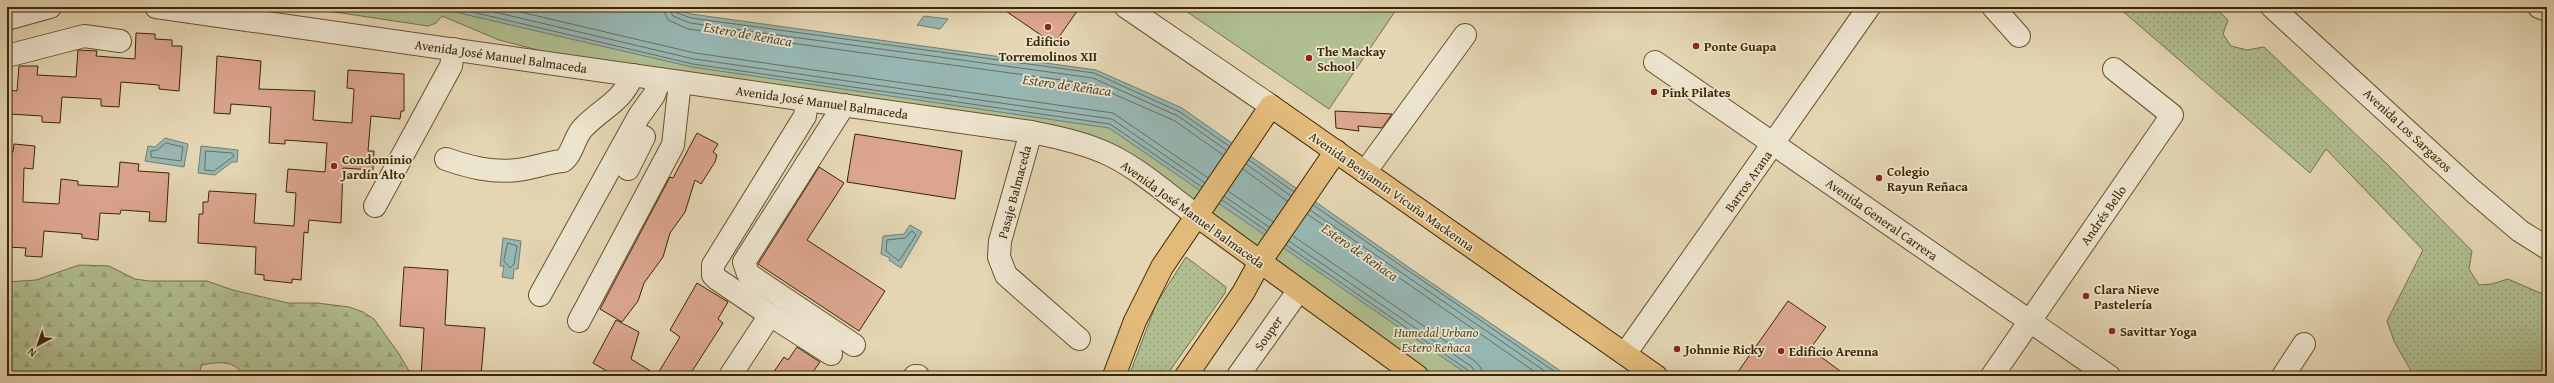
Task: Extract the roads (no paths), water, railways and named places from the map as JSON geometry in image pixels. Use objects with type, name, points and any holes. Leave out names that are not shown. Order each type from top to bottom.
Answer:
[{"type":"main road","points":[[1114,376],[1143,303],[1162,267],[1200,208],[1271,106]]},
{"type":"main road","name":"Avenida Benjamín Vicuña Mackenna","points":[[1271,106],[1656,376]]},
{"type":"main road","points":[[1186,376],[1243,293],[1265,254],[1336,151]]},
{"type":"main road","name":"Avenida José Manuel Balmaceda","points":[[1200,208],[1265,254],[1299,290],[1417,376]]},
{"type":"street","points":[[7,19],[50,7]]},
{"type":"street","name":"Avenida José Manuel Balmaceda","points":[[156,7],[633,75],[664,85],[807,100],[1031,132],[1060,138],[1110,155],[1200,208]]},
{"type":"street","name":"Avenida Benjamín Vicuña Mackenna","points":[[1126,7],[1271,106]]},
{"type":"street","name":"Barros Arana","points":[[1625,354],[1869,7]]},
{"type":"street","points":[[1993,7],[2019,36]]},
{"type":"street","name":"Avenida Los Sargazos","points":[[2272,7],[2473,191],[2520,231],[2547,248]]},
{"type":"street","points":[[2539,7],[2547,10]]},
{"type":"street","points":[[1365,172],[1465,35]]},
{"type":"street","points":[[7,56],[84,36],[120,41]]},
{"type":"street","points":[[375,206],[451,66],[454,50]]},
{"type":"street","name":"Avenida General Carrera","points":[[1655,62],[2109,376]]},
{"type":"street","name":"Andrés Bello","points":[[1992,376],[2172,115],[2114,69]]},
{"type":"street","points":[[446,159],[465,166],[501,171],[517,170],[563,161],[568,157],[573,143],[583,128],[626,91],[633,75]]},
{"type":"street","points":[[628,169],[656,113],[664,85]]},
{"type":"street","points":[[540,295],[639,116],[664,85]]},
{"type":"street","points":[[579,321],[673,145],[664,85]]},
{"type":"street","points":[[807,100],[805,116],[715,262],[712,270],[716,279],[831,354]]},
{"type":"street","points":[[844,105],[744,262],[744,266],[748,274],[854,346]]},
{"type":"street","name":"Pasaje Balmaceda","points":[[1031,132],[1000,241],[999,257],[1006,274],[1079,338]]},
{"type":"street","name":"Souper","points":[[1238,376],[1299,290]]},
{"type":"street","points":[[730,376],[770,315]]},
{"type":"street","points":[[2283,376],[2304,344]]},
{"type":"water","name":"Humedal Urbano Estero Reñaca","points":[[433,7],[673,7],[691,14],[1096,70],[1182,108],[1414,271],[1568,376],[1470,376],[1109,128],[692,67]]},
{"type":"water","points":[[924,16],[948,19],[940,29],[917,25]]},
{"type":"water","points":[[165,138],[188,144],[184,167],[145,161],[148,146],[155,147]]},
{"type":"water","points":[[201,146],[238,150],[237,162],[232,162],[215,175],[198,173]]},
{"type":"water","points":[[910,225],[922,232],[901,268],[889,260],[890,258],[881,254],[883,236],[904,234]]},
{"type":"water","points":[[503,238],[521,241],[518,269],[514,269],[513,279],[502,277],[504,266],[500,266]]},
{"type":"place","name":"Edificio Torremolinos XII","points":[[1048,27]]},
{"type":"place","name":"Ponte Guapa","points":[[1696,46]]},
{"type":"place","name":"The Mackay School","points":[[1309,58]]},
{"type":"place","name":"Pink Pilates","points":[[1654,92]]},
{"type":"place","name":"Condominio Jardín Alto","points":[[334,166]]},
{"type":"place","name":"Colegio Rayun Reñaca","points":[[1879,178]]},
{"type":"place","name":"Clara Nieve Pastelería","points":[[2086,296]]},
{"type":"place","name":"Savittar Yoga","points":[[2112,331]]},
{"type":"place","name":"Johnnie Ricky","points":[[1677,349]]},
{"type":"place","name":"Edificio Arenna","points":[[1781,351]]},
{"type":"water label","name":"Estero de Reñaca","points":[[748,34]]},
{"type":"water label","name":"Estero de Reñaca","points":[[1067,85]]},
{"type":"water label","name":"Estero de Reñaca","points":[[1360,252]]}]
